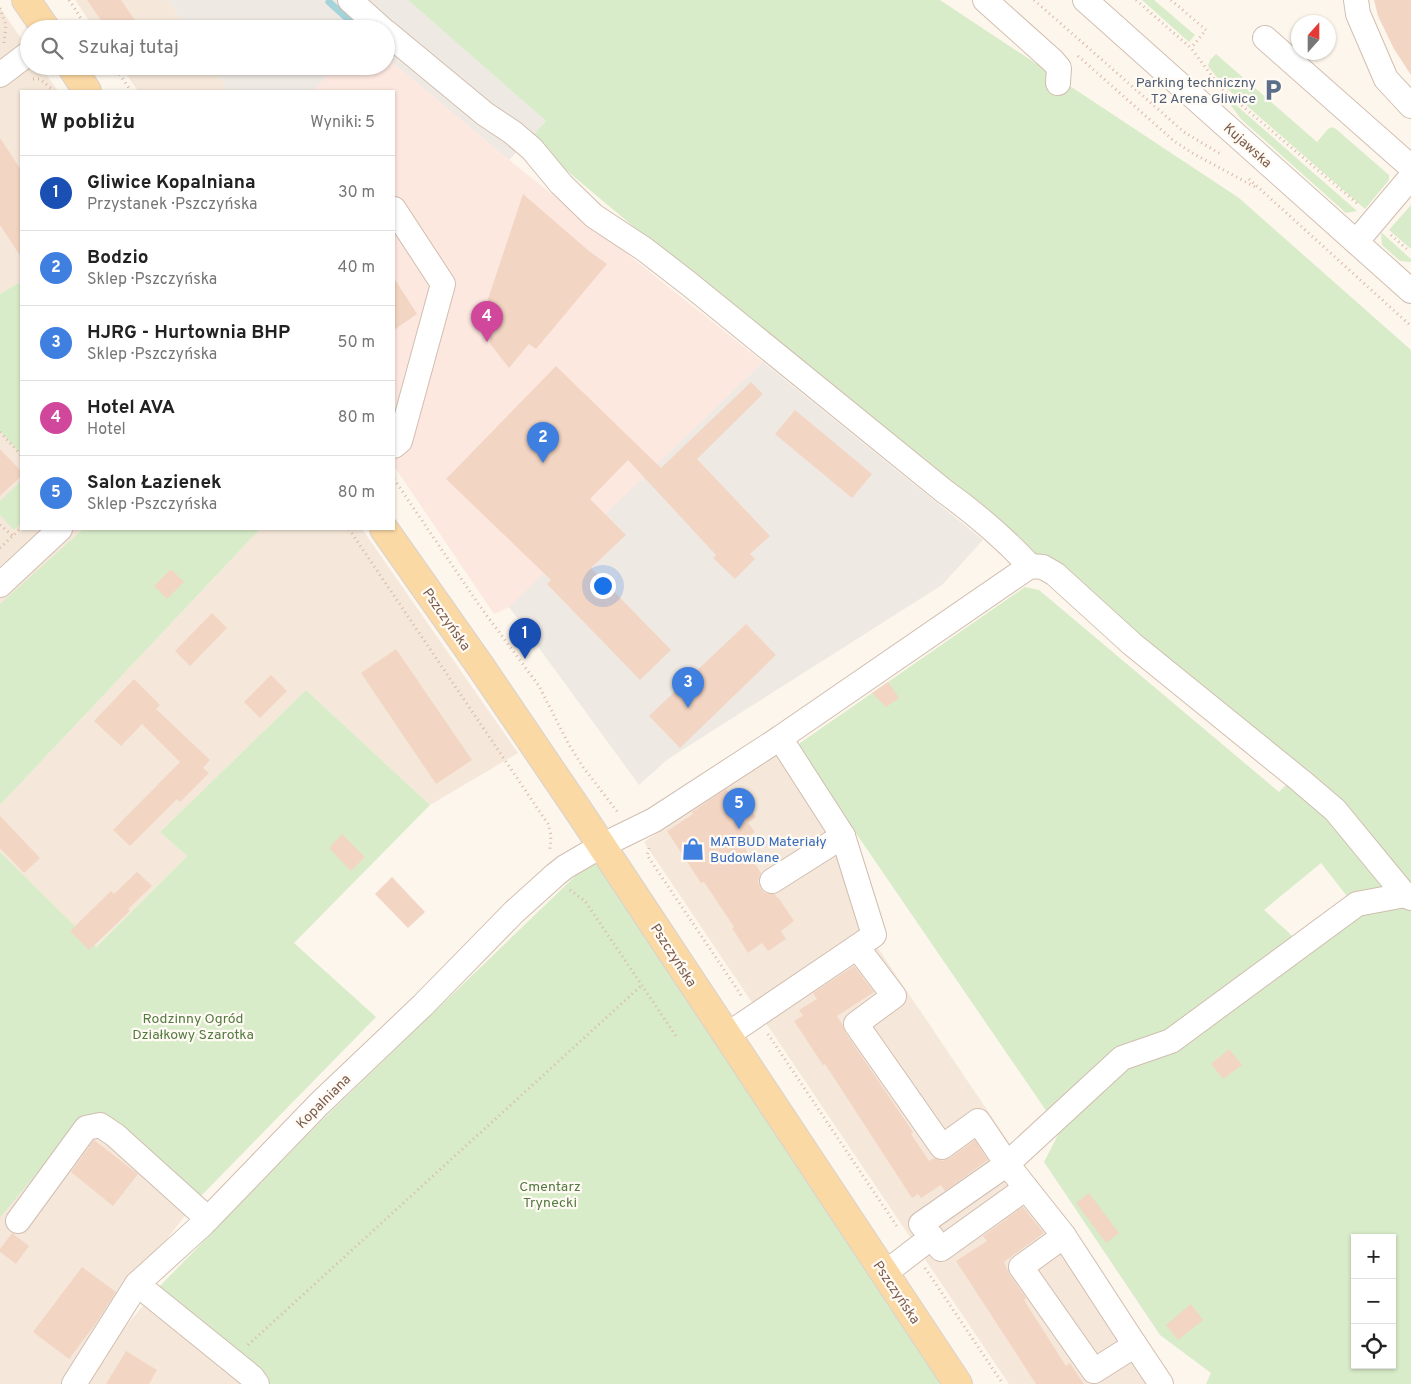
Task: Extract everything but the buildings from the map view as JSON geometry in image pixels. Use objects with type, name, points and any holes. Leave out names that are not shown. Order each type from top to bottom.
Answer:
[{"type":"main road","points":[[26,0],[40,20]]},
{"type":"main road","points":[[77,75],[87,90]]},
{"type":"main road","name":"Pszczyńska","points":[[385,530],[482,667],[958,1384]]},
{"type":"street","points":[[350,0],[372,20]]},
{"type":"street","points":[[985,0],[1059,68],[1058,83]]},
{"type":"street","name":"Kujawska","points":[[1085,0],[1356,242],[1409,285]]},
{"type":"street","points":[[1356,0],[1358,14],[1386,79],[1411,106]]},
{"type":"street","points":[[1265,38],[1411,167]]},
{"type":"street","points":[[395,39],[485,114],[512,132],[532,149],[561,184],[594,216],[644,249],[688,283],[944,491],[979,517],[1030,566],[1043,567],[1056,574],[1132,644],[1301,781],[1335,810],[1408,896]]},
{"type":"street","points":[[0,75],[20,60]]},
{"type":"street","points":[[1356,242],[1411,178]]},
{"type":"street","points":[[395,211],[444,284],[400,441],[395,445]]},
{"type":"street","points":[[0,585],[59,530]]},
{"type":"street","name":"Kopalniana","points":[[74,1384],[137,1284],[208,1219],[319,1104],[423,1005],[532,896],[565,867],[601,846],[647,825],[780,738],[1030,566]]},
{"type":"street","points":[[727,1035],[874,935],[843,836],[780,738]]},
{"type":"street","points":[[772,881],[843,836]]},
{"type":"street","points":[[923,1244],[921,1224],[1007,1164],[1122,1058],[1171,1040],[1358,904],[1408,896]]},
{"type":"street","points":[[857,947],[894,996],[856,1024],[942,1147],[978,1121],[1007,1164],[1064,1236],[1161,1384]]},
{"type":"street","points":[[18,1221],[86,1128],[100,1124],[115,1135],[208,1219]]},
{"type":"street","points":[[923,1244],[941,1249],[1026,1188]]},
{"type":"street","points":[[1064,1236],[1021,1266],[1094,1371],[1135,1345]]},
{"type":"street","points":[[885,1273],[923,1244]]},
{"type":"street","points":[[137,1284],[252,1377],[257,1384]]},
{"type":"path","points":[[68,0],[82,20]]},
{"type":"path","points":[[1034,0],[1184,132],[1225,157]]},
{"type":"path","points":[[1136,0],[1191,48],[1220,87],[1362,208]]},
{"type":"path","points":[[1171,0],[1206,30],[1191,48]]},
{"type":"path","points":[[0,8],[6,25],[3,46]]},
{"type":"path","points":[[1073,51],[1174,141],[1258,189]]},
{"type":"path","points":[[120,75],[130,90]]},
{"type":"path","points":[[30,80],[40,79],[53,90]]},
{"type":"path","points":[[1246,176],[1258,189],[1411,326]]},
{"type":"path","points":[[0,432],[20,454]]},
{"type":"path","points":[[395,480],[479,605],[539,686],[578,759],[620,816]]},
{"type":"path","points":[[0,525],[13,536]]},
{"type":"path","points":[[0,548],[20,529]]},
{"type":"path","points":[[350,530],[548,824],[551,835],[550,851]]},
{"type":"path","points":[[651,841],[648,855],[756,1017],[923,1244],[1003,1384]]},
{"type":"path","points":[[566,887],[585,901],[676,1036]]},
{"type":"path","points":[[231,1360],[642,985]]},
{"type":"shaded area","points":[[75,0],[168,0],[181,20],[89,20]]},
{"type":"shaded area","points":[[168,0],[408,0],[546,121],[509,160],[395,65],[395,20],[181,20]]},
{"type":"shaded area","points":[[0,8],[20,37],[20,75],[46,75],[57,90],[20,90],[20,530],[82,530],[0,604]]},
{"type":"shaded area","points":[[395,65],[509,160],[763,362],[510,607],[494,614],[395,467],[395,90],[314,90],[328,75],[395,75]]},
{"type":"shaded area","points":[[127,75],[218,75],[227,90],[137,90]]},
{"type":"shaded area","points":[[218,75],[328,75],[314,90],[227,90]]},
{"type":"shaded area","points":[[763,362],[983,540],[942,585],[668,759],[639,785],[509,607]]},
{"type":"shaded area","points":[[259,530],[363,530],[518,753],[430,805],[306,690],[160,832],[187,856],[95,947],[0,852],[0,805]]},
{"type":"shaded area","points":[[780,749],[844,842],[861,923],[1172,1384],[1009,1384],[644,842]]},
{"type":"shaded area","points":[[83,1117],[198,1199],[103,1321],[65,1384],[0,1384],[0,1218]]},
{"type":"shaded area","points":[[158,1288],[259,1384],[89,1384],[125,1327]]},
{"type":"green space","points":[[408,0],[940,0],[1239,198],[1411,350],[1411,1384],[1206,1384],[1211,1373],[1160,1335],[1044,1162],[1060,1131],[799,750],[800,743],[1025,587],[1039,590],[1279,792],[1301,770],[690,274],[529,139],[546,121]],"holes":[[[1321,863],[1361,914],[1310,952],[1264,910]]]},
{"type":"green space","points":[[1142,0],[1154,0],[1195,35],[1189,42]]},
{"type":"green space","points":[[1216,54],[1317,142],[1332,127],[1389,175],[1389,180],[1365,209],[1223,85],[1208,66],[1210,60]]},
{"type":"green space","points":[[1220,91],[1357,211],[1346,213],[1241,119]]},
{"type":"green space","points":[[1411,205],[1411,248],[1410,248],[1389,230]]},
{"type":"green space","points":[[1381,232],[1411,259],[1411,262],[1400,261],[1382,245]]},
{"type":"green space","points":[[19,283],[20,284],[20,453],[0,431],[0,294]]},
{"type":"green space","points":[[20,482],[20,524],[14,530],[0,515],[0,501]]},
{"type":"green space","points":[[82,530],[259,530],[0,805],[0,604]]},
{"type":"green space","name":"Rodzinny Ogród Działkowy Szarotka","points":[[306,690],[430,805],[294,943],[376,1017],[198,1199],[83,1117],[0,1218],[0,852],[96,947],[187,856],[160,832]]},
{"type":"green space","name":"Cmentarz Trynecki","points":[[594,858],[958,1384],[269,1384],[265,1376],[158,1288],[321,1121]]},
{"type":"waterway","points":[[329,2],[349,20]]},
{"type":"place","name":"Parking techniczny T2 Arena Gliwice","points":[[1273,90]]},
{"type":"place","name":"Hotel AVA","points":[[487,342]]},
{"type":"place","name":"Bodzio","points":[[543,463]]},
{"type":"place","name":"Gliwice Kopalniana","points":[[525,659]]},
{"type":"place","name":"HJRG - Hurtownia BHP","points":[[688,708]]},
{"type":"place","name":"Salon Łazienek","points":[[739,829]]},
{"type":"place","name":"MATBUD Materiały Budowlane","points":[[693,849]]}]
